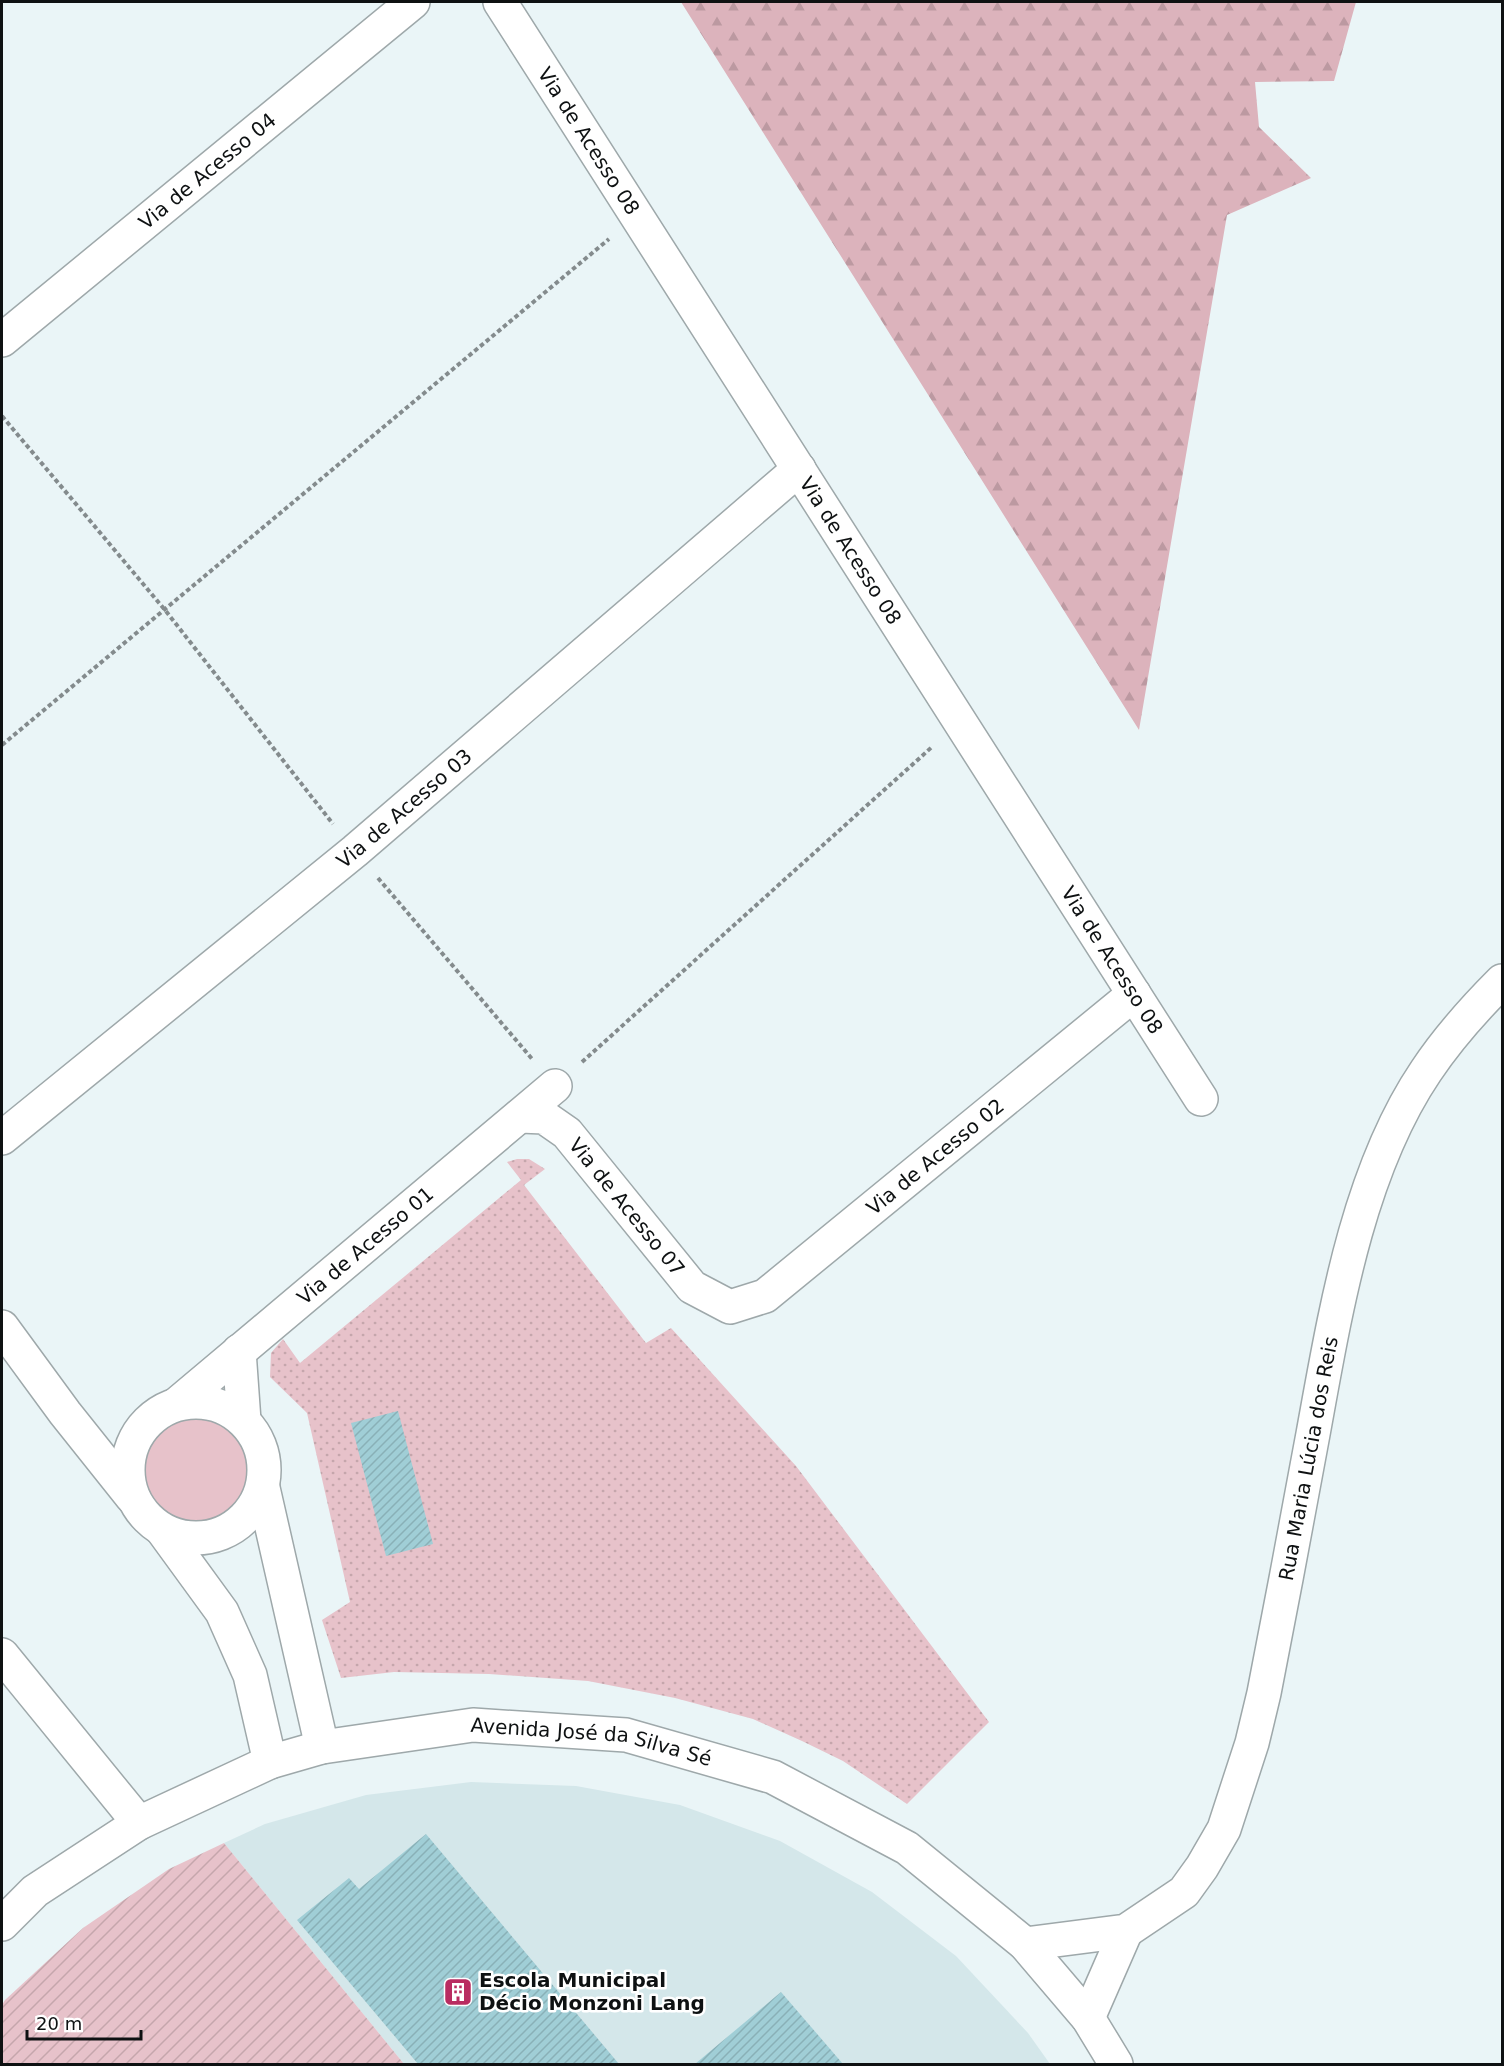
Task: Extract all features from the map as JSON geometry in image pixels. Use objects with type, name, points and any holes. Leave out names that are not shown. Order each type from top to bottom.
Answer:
[{"type":"street","name":"Via de Acesso 04","points":[[2,340],[413,2]]},
{"type":"street","name":"Via de Acesso 08","points":[[500,2],[1201,1099]]},
{"type":"street","name":"Via de Acesso 03","points":[[2,1138],[355,851],[799,469]]},
{"type":"street","name":"Rua Maria Lúcia dos Reis","points":[[1025,1944],[1126,1931],[1184,1892],[1224,1829],[1252,1743],[1264,1693],[1340,1300],[1363,1208],[1389,1141],[1426,1072],[1475,1009],[1503,981]]},
{"type":"street","name":"Via de Acesso 02","points":[[730,1307],[765,1296],[1134,994]]},
{"type":"street","name":"Via de Acesso 01","points":[[177,1404],[555,1086]]},
{"type":"street","name":"Via de Acesso 07","points":[[520,1116],[544,1117],[567,1133],[692,1287],[730,1307]]},
{"type":"street","points":[[2,1327],[145,1517],[163,1531],[222,1612],[250,1675],[270,1762]]},
{"type":"street","points":[[239,1351],[244,1421]]},
{"type":"street","points":[[132,1497],[127,1474],[130,1451],[147,1421],[161,1411],[177,1404],[201,1402],[224,1407],[244,1421],[259,1441],[265,1464],[263,1488],[322,1747]]},
{"type":"street","points":[[65,1413],[130,1451]]},
{"type":"street","points":[[163,1531],[187,1539],[212,1538],[235,1528],[253,1510],[263,1488]]},
{"type":"street","points":[[2,1655],[139,1823]]},
{"type":"street","name":"Avenida José da Silva Sé","points":[[2,1924],[35,1892],[139,1823],[270,1762],[322,1747],[473,1725],[626,1736],[773,1777],[907,1848],[1025,1944],[1088,2018],[1116,2064]]},
{"type":"street","points":[[1088,2018],[1126,1931]]},
{"type":"path","points":[[2,746],[637,215]]},
{"type":"path","points":[[2,416],[165,610],[355,851],[555,1086],[960,721]]},
{"type":"shaded area","points":[[529,1159],[545,1169],[524,1185],[646,1343],[671,1328],[796,1466],[989,1722],[907,1804],[843,1761],[802,1741],[753,1719],[675,1698],[588,1681],[489,1674],[394,1672],[341,1678],[322,1620],[350,1602],[307,1413],[270,1377],[271,1353],[283,1339],[300,1363],[521,1180],[507,1162]]},
{"type":"shaded area","points":[[195,1416],[216,1420],[234,1432],[246,1450],[250,1471],[246,1492],[234,1510],[216,1522],[195,1526],[174,1522],[156,1510],[144,1492],[140,1471],[144,1450],[156,1432],[174,1420]]},
{"type":"shaded area","points":[[471,1782],[576,1786],[680,1805],[780,1841],[872,1892],[956,1956],[1028,2033],[1050,2064],[404,2064],[224,1843],[265,1824],[366,1795]]},
{"type":"shaded area","points":[[224,1843],[404,2064],[2,2064],[2,2005],[5,2000],[83,1928],[169,1869]]},
{"type":"green space","points":[[681,2],[1356,2],[1334,81],[1255,82],[1259,127],[1311,178],[1227,215],[1139,730]]},
{"type":"building","points":[[398,1411],[433,1544],[386,1556],[351,1423]]},
{"type":"building","name":"Escola Municipal Décio Monzoni Lang","points":[[426,1834],[619,2064],[418,2064],[297,1920],[349,1878],[359,1889]]},
{"type":"building","points":[[781,1992],[843,2064],[695,2064]]},
{"type":"place","name":"Escola Municipal Décio Monzoni Lang","points":[[458,1992]]}]
